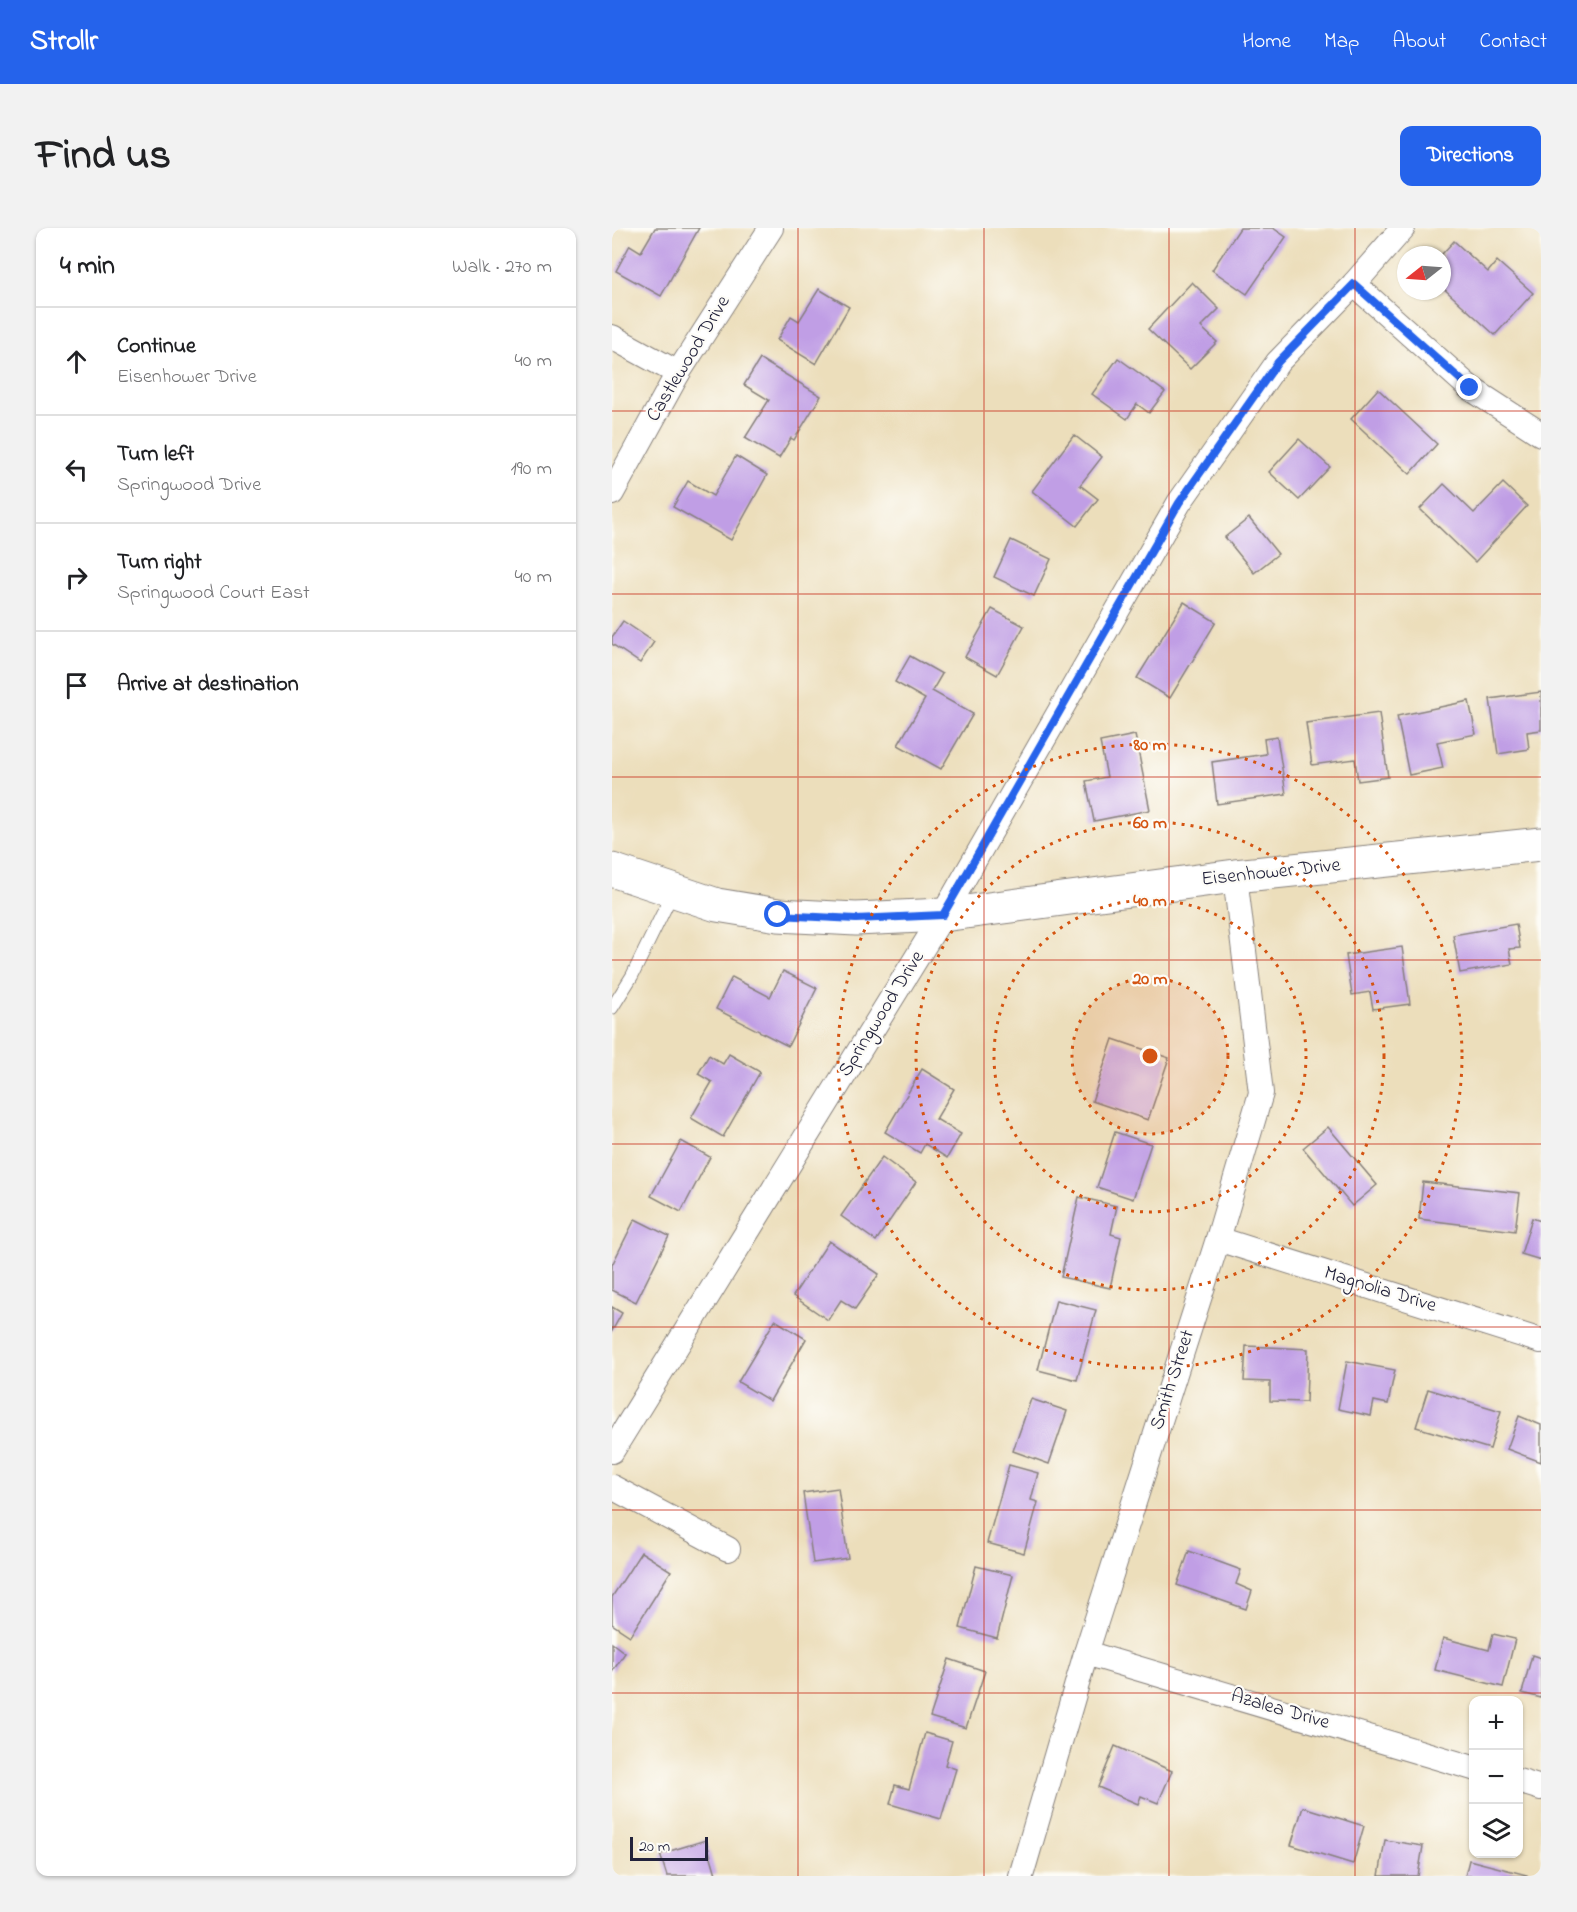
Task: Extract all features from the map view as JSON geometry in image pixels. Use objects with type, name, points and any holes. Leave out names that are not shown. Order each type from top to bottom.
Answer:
[{"type":"street","name":"Castlewood Drive","points":[[612,493],[678,373],[771,228]]},
{"type":"street","name":"Springwood Drive","points":[[612,1450],[943,915],[1179,503],[1278,362],[1354,284],[1403,228]]},
{"type":"street","points":[[1354,284],[1470,388],[1541,434]]},
{"type":"street","points":[[612,337],[678,373]]},
{"type":"street","name":"Eisenhower Drive","points":[[612,870],[717,905],[778,915],[856,919],[943,915],[1235,876],[1541,844]]},
{"type":"street","name":"Smith Street","points":[[1021,1876],[1086,1653],[1218,1239],[1261,1093],[1235,876]]},
{"type":"street","name":"Magnolia Drive","points":[[1218,1239],[1541,1341]]},
{"type":"street","points":[[612,1487],[728,1549]]},
{"type":"street","name":"Azalea Drive","points":[[1086,1653],[1469,1767]]},
{"type":"street","points":[[1523,1783],[1541,1788]]},
{"type":"lane","points":[[612,1008],[632,976],[674,891]]},
{"type":"building","points":[[655,228],[699,228],[661,296],[616,271],[630,245],[641,252]]},
{"type":"building","points":[[1240,228],[1273,228],[1286,237],[1247,294],[1212,270]]},
{"type":"building","points":[[1454,241],[1488,272],[1497,261],[1533,293],[1495,335],[1451,295],[1449,246]]},
{"type":"building","points":[[1192,282],[1219,309],[1201,327],[1217,342],[1190,369],[1148,329]]},
{"type":"building","points":[[819,289],[849,307],[816,364],[777,340],[791,316],[799,321]]},
{"type":"building","points":[[1118,358],[1165,392],[1149,413],[1137,404],[1127,419],[1092,394]]},
{"type":"building","points":[[760,359],[821,396],[794,440],[791,438],[779,458],[745,438],[769,400],[744,385]]},
{"type":"building","points":[[1378,389],[1437,444],[1410,474],[1351,419]]},
{"type":"building","points":[[1074,435],[1102,457],[1080,485],[1098,499],[1077,526],[1032,491]]},
{"type":"building","points":[[1299,439],[1330,467],[1299,500],[1269,472]]},
{"type":"building","points":[[736,456],[767,475],[731,540],[673,507],[688,481],[713,496]]},
{"type":"building","points":[[1503,483],[1527,506],[1475,562],[1420,509],[1444,484],[1474,513]]},
{"type":"building","points":[[1249,518],[1278,554],[1254,573],[1225,537]]},
{"type":"building","points":[[1011,540],[1051,559],[1034,596],[994,577]]},
{"type":"building","points":[[1184,602],[1216,622],[1170,698],[1137,678]]},
{"type":"building","points":[[992,609],[1024,626],[997,675],[965,657]]},
{"type":"building","points":[[623,621],[654,642],[640,663],[612,644],[612,637]]},
{"type":"building","points":[[910,656],[942,674],[932,691],[973,714],[941,769],[898,745],[925,699],[895,682]]},
{"type":"building","points":[[1541,692],[1541,730],[1527,732],[1529,749],[1498,754],[1490,699]]},
{"type":"building","points":[[1469,701],[1476,734],[1437,742],[1443,768],[1409,775],[1397,716]]},
{"type":"building","points":[[1379,713],[1388,777],[1358,781],[1355,759],[1312,765],[1306,723]]},
{"type":"building","points":[[1135,735],[1150,810],[1094,821],[1086,781],[1107,777],[1100,742]]},
{"type":"building","points":[[1277,737],[1286,794],[1217,804],[1212,762],[1266,754],[1264,739]]},
{"type":"building","points":[[1516,924],[1520,948],[1509,949],[1512,964],[1460,973],[1453,935]]},
{"type":"building","points":[[1402,947],[1410,1004],[1373,1009],[1370,992],[1352,995],[1346,955]]},
{"type":"building","points":[[783,971],[817,988],[788,1046],[716,1009],[732,977],[770,997]]},
{"type":"building","points":[[1113,1039],[1169,1058],[1148,1120],[1092,1101]]},
{"type":"building","points":[[729,1054],[760,1072],[723,1137],[691,1118],[712,1082],[698,1074],[709,1055],[723,1064]]},
{"type":"building","points":[[922,1069],[954,1089],[936,1119],[961,1134],[947,1158],[925,1144],[920,1153],[885,1132]]},
{"type":"building","points":[[1328,1127],[1377,1185],[1352,1206],[1303,1148]]},
{"type":"building","points":[[1115,1132],[1151,1144],[1133,1199],[1097,1187]]},
{"type":"building","points":[[681,1141],[710,1157],[681,1212],[651,1196]]},
{"type":"building","points":[[882,1157],[916,1182],[876,1241],[841,1216]]},
{"type":"building","points":[[1423,1182],[1520,1193],[1515,1231],[1419,1219]]},
{"type":"building","points":[[1079,1197],[1117,1206],[1111,1234],[1121,1237],[1110,1288],[1061,1277]]},
{"type":"building","points":[[1532,1218],[1541,1221],[1541,1260],[1521,1254]]},
{"type":"building","points":[[635,1219],[669,1236],[636,1302],[612,1290],[612,1265]]},
{"type":"building","points":[[829,1241],[879,1274],[855,1309],[841,1300],[828,1320],[793,1296]]},
{"type":"building","points":[[1056,1300],[1096,1310],[1077,1380],[1038,1370]]},
{"type":"building","points":[[612,1307],[622,1313],[612,1331]]},
{"type":"building","points":[[775,1320],[806,1339],[770,1401],[738,1382]]},
{"type":"building","points":[[1246,1346],[1308,1349],[1306,1402],[1270,1401],[1270,1382],[1244,1381]]},
{"type":"building","points":[[1347,1361],[1395,1370],[1388,1404],[1374,1401],[1371,1416],[1338,1409]]},
{"type":"building","points":[[1428,1389],[1501,1411],[1490,1449],[1416,1427]]},
{"type":"building","points":[[1031,1399],[1067,1411],[1049,1464],[1013,1451]]},
{"type":"building","points":[[1519,1416],[1541,1425],[1541,1462],[1507,1449]]},
{"type":"building","points":[[1009,1465],[1038,1473],[1031,1500],[1038,1502],[1024,1553],[987,1543]]},
{"type":"building","points":[[838,1488],[848,1558],[813,1563],[803,1493]]},
{"type":"building","points":[[1189,1551],[1241,1570],[1236,1584],[1252,1591],[1246,1609],[1177,1585]]},
{"type":"building","points":[[641,1552],[671,1571],[630,1636],[612,1624],[612,1597]]},
{"type":"building","points":[[976,1566],[1013,1575],[997,1638],[960,1628]]},
{"type":"building","points":[[1493,1634],[1515,1639],[1503,1687],[1435,1670],[1443,1638],[1489,1650]]},
{"type":"building","points":[[612,1643],[625,1653],[612,1672]]},
{"type":"building","points":[[1532,1655],[1541,1658],[1541,1698],[1522,1693]]},
{"type":"building","points":[[949,1659],[985,1671],[966,1728],[930,1717]]},
{"type":"building","points":[[925,1733],[952,1741],[945,1765],[956,1769],[941,1819],[890,1804],[895,1785],[909,1789]]},
{"type":"building","points":[[1115,1746],[1172,1771],[1158,1803],[1141,1796],[1138,1804],[1098,1787]]},
{"type":"building","points":[[1303,1807],[1364,1826],[1353,1864],[1291,1845]]},
{"type":"building","points":[[706,1840],[716,1874],[667,1876],[660,1854]]},
{"type":"building","points":[[1385,1840],[1423,1846],[1418,1876],[1379,1876]]},
{"type":"building","points":[[1469,1860],[1527,1875],[1527,1876],[1465,1876]]},
{"type":"route","points":[[778,915],[856,919],[943,915],[1179,503],[1278,362],[1354,284],[1470,388]]}]
